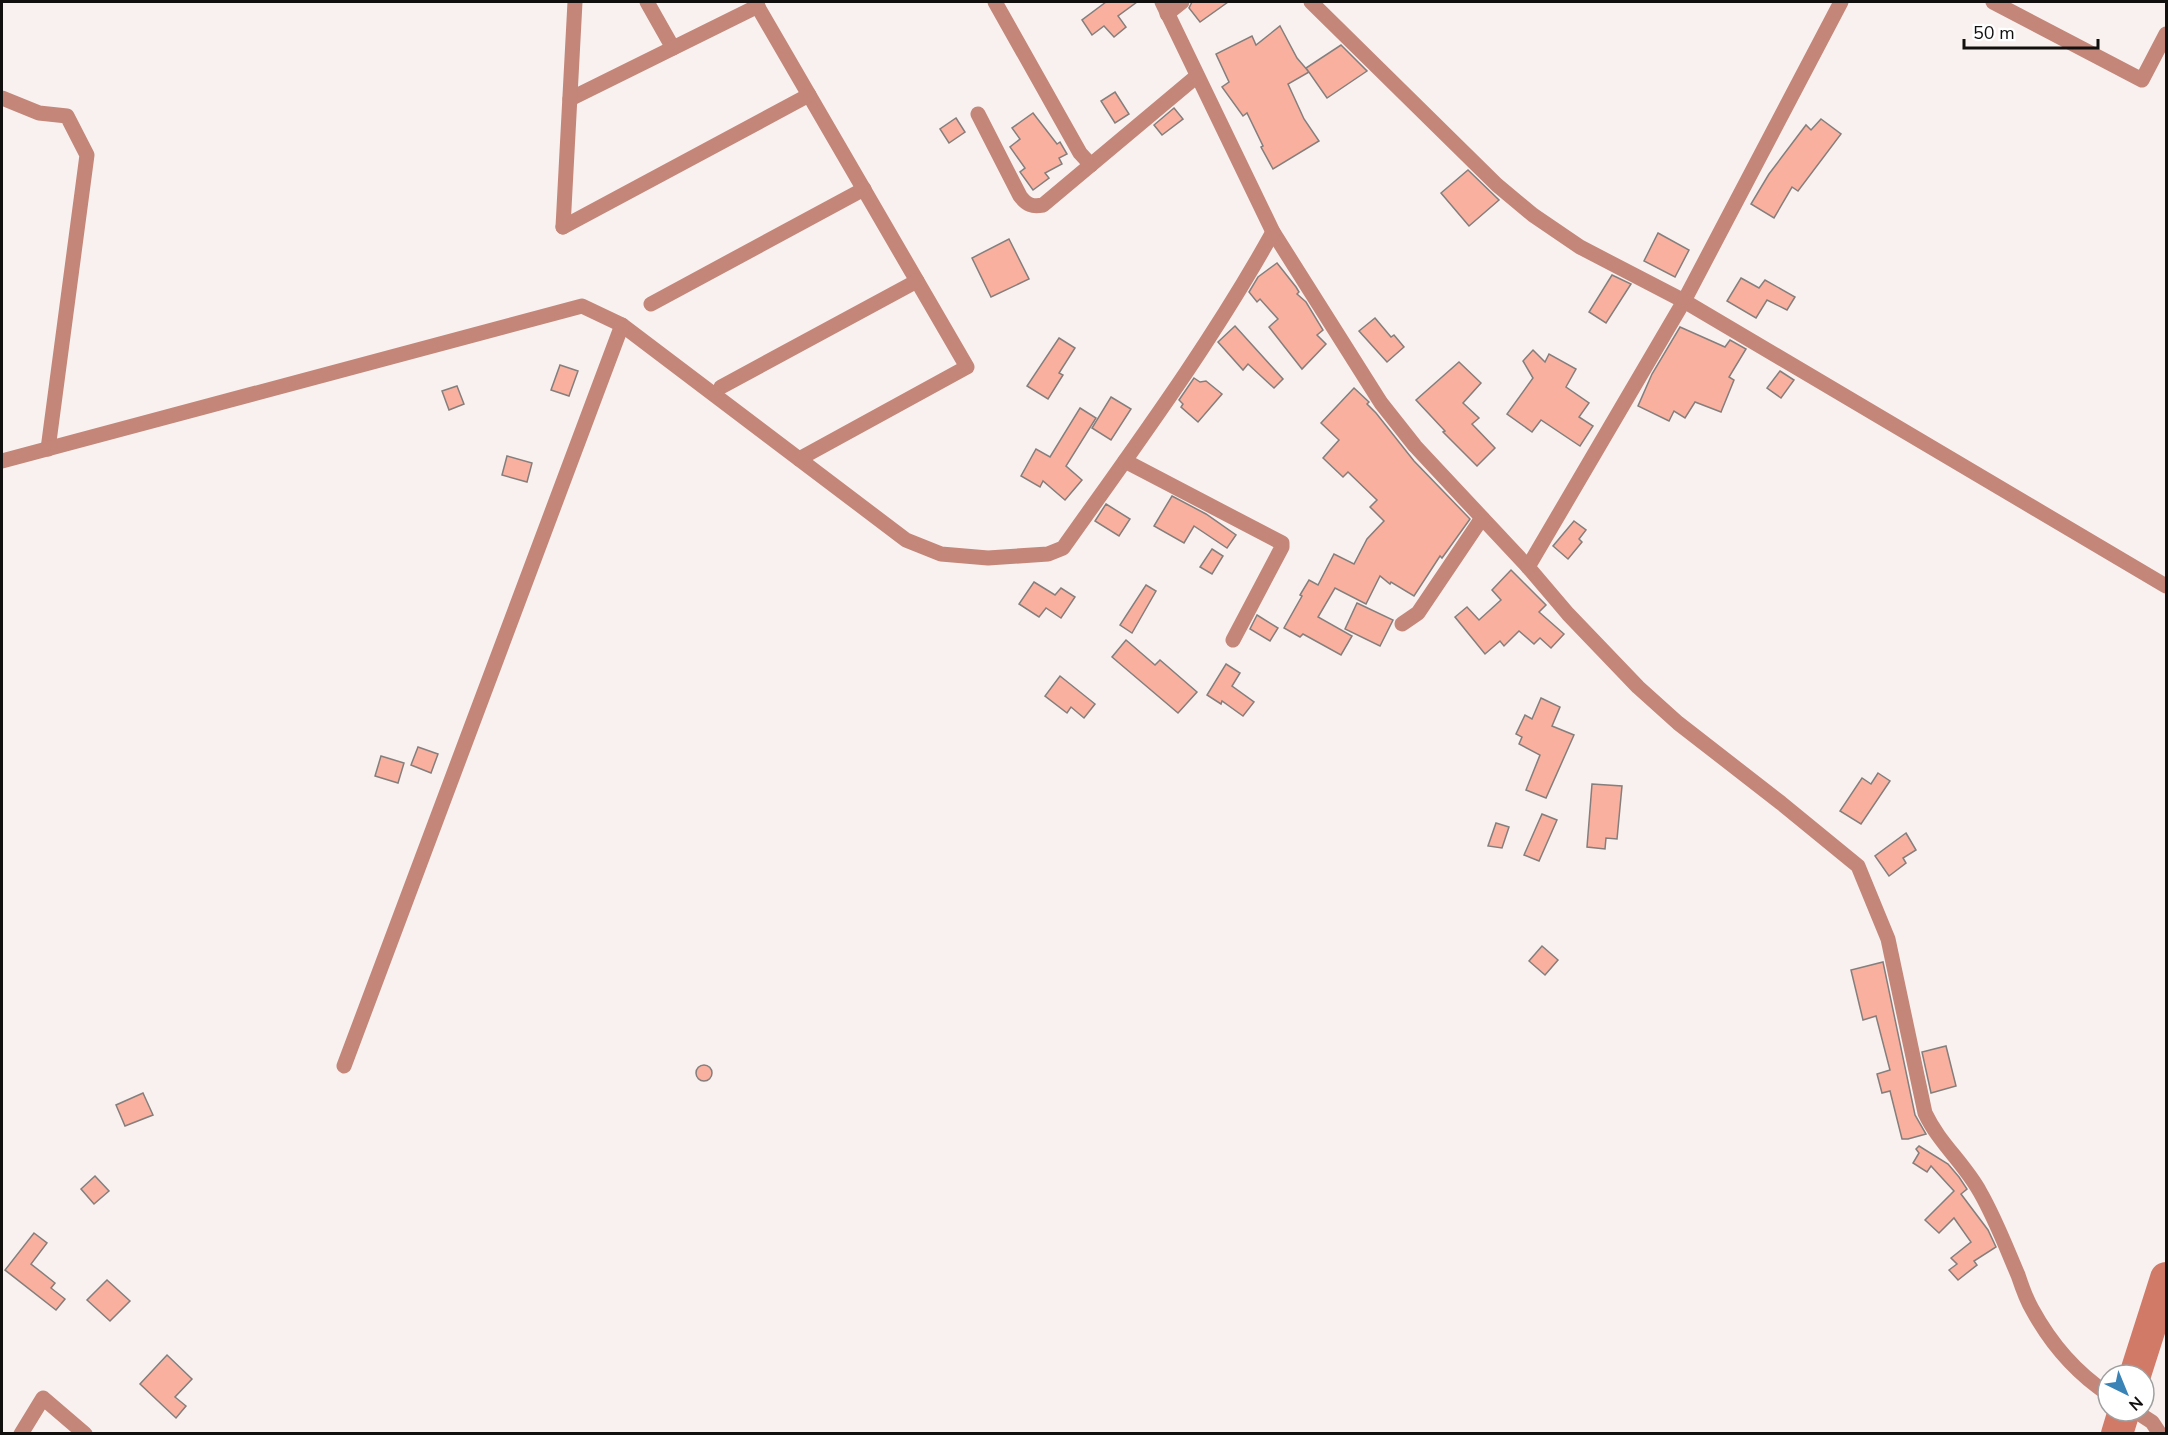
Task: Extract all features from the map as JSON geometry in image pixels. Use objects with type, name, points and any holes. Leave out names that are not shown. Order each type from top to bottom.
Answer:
[{"type":"street","points":[[575,2],[563,227],[810,95]]},
{"type":"street","points":[[647,2],[673,48]]},
{"type":"street","points":[[995,2],[1080,153],[1092,165]]},
{"type":"street","points":[[1182,2],[1164,8],[1274,232],[1381,404],[1415,446],[1638,687],[1678,723],[1858,866],[1888,939],[1925,1113],[1934,1131],[1963,1165],[1991,1210],[2036,1317],[2054,1344],[2076,1369],[2096,1384]]},
{"type":"street","points":[[1311,2],[1497,185],[1533,215],[1580,247],[1684,301],[2166,586]]},
{"type":"street","points":[[1528,567],[1684,301],[1841,2]]},
{"type":"street","points":[[1993,2],[2142,80],[2166,34]]},
{"type":"street","points":[[570,99],[757,4],[967,367],[799,459]]},
{"type":"street","points":[[978,114],[1020,196],[1025,203],[1033,207],[1043,205],[1197,76]]},
{"type":"street","points":[[2,98],[39,113],[67,116],[87,155],[48,449]]},
{"type":"street","points":[[651,304],[864,189]]},
{"type":"street","points":[[2,461],[582,306],[622,325],[906,540],[941,554],[988,558],[1048,554],[1063,548],[1125,461],[1245,282],[1274,232]]},
{"type":"street","points":[[721,387],[917,282]]},
{"type":"street","points":[[344,1066],[622,325]]},
{"type":"street","points":[[1125,461],[1282,543],[1282,547],[1233,640]]},
{"type":"street","points":[[1402,624],[1418,613],[1482,518]]},
{"type":"street","points":[[21,1434],[43,1398],[85,1434]]},
{"type":"building","points":[[1106,2],[1137,2],[1118,16],[1126,27],[1114,37],[1104,26],[1092,35],[1082,20]]},
{"type":"building","points":[[1192,2],[1228,2],[1200,22],[1189,8]]},
{"type":"building","points":[[1280,26],[1297,58],[1309,72],[1288,84],[1304,119],[1319,141],[1273,169],[1247,113],[1243,116],[1222,87],[1229,82],[1216,54],[1252,36],[1256,45]]},
{"type":"building","points":[[1341,45],[1367,71],[1327,98],[1306,68]]},
{"type":"building","points":[[1115,92],[1129,114],[1115,123],[1101,101]]},
{"type":"building","points":[[1174,108],[1183,119],[1162,135],[1154,125]]},
{"type":"building","points":[[1033,113],[1057,144],[1060,142],[1067,154],[1059,158],[1062,164],[1045,173],[1049,178],[1033,190],[1020,172],[1025,168],[1010,147],[1020,139],[1012,128]]},
{"type":"building","points":[[956,118],[965,132],[949,143],[940,129]]},
{"type":"building","points":[[1821,119],[1841,134],[1798,191],[1792,187],[1774,218],[1751,204],[1769,174],[1806,125],[1811,130]]},
{"type":"building","points":[[1468,170],[1499,200],[1469,226],[1441,193]]},
{"type":"building","points":[[1658,233],[1689,250],[1675,277],[1644,261]]},
{"type":"building","points":[[1009,239],[1029,279],[991,297],[972,258]]},
{"type":"building","points":[[1277,263],[1296,287],[1299,292],[1297,294],[1306,302],[1323,330],[1317,335],[1326,344],[1302,369],[1269,327],[1278,319],[1260,299],[1257,302],[1249,292],[1258,277]]},
{"type":"building","points":[[1612,275],[1631,284],[1606,323],[1589,312]]},
{"type":"building","points":[[1741,278],[1759,288],[1765,280],[1795,297],[1787,310],[1767,300],[1756,318],[1727,301]]},
{"type":"building","points":[[1375,318],[1391,337],[1394,335],[1404,347],[1387,362],[1359,331]]},
{"type":"building","points":[[1235,326],[1283,379],[1274,388],[1248,364],[1243,370],[1218,342]]},
{"type":"building","points":[[1680,327],[1725,347],[1730,340],[1746,349],[1729,377],[1734,380],[1721,412],[1695,402],[1685,418],[1674,411],[1669,421],[1638,406],[1652,374]]},
{"type":"building","points":[[1059,338],[1075,348],[1059,373],[1063,375],[1048,399],[1027,386]]},
{"type":"building","points":[[1533,350],[1545,362],[1549,354],[1576,369],[1566,387],[1589,403],[1579,417],[1593,426],[1580,446],[1541,420],[1532,432],[1507,414],[1533,378],[1523,361]]},
{"type":"building","points":[[1459,362],[1481,383],[1463,403],[1479,418],[1472,424],[1495,448],[1477,466],[1443,432],[1445,431],[1416,400]]},
{"type":"building","points":[[560,365],[578,371],[569,396],[551,390]]},
{"type":"building","points":[[1780,371],[1794,380],[1781,398],[1767,388]]},
{"type":"building","points":[[1194,378],[1200,382],[1206,381],[1222,394],[1198,422],[1181,407],[1183,404],[1179,400]]},
{"type":"building","points":[[457,386],[464,404],[449,410],[442,391]]},
{"type":"building","points":[[1354,388],[1369,402],[1367,404],[1414,461],[1470,519],[1442,558],[1440,556],[1414,596],[1391,582],[1390,584],[1380,576],[1366,604],[1335,588],[1318,617],[1352,636],[1341,655],[1303,634],[1300,637],[1284,628],[1309,580],[1318,585],[1334,554],[1354,564],[1367,539],[1384,521],[1370,507],[1377,500],[1348,472],[1343,477],[1323,458],[1339,440],[1321,423]]},
{"type":"building","points":[[1111,397],[1131,409],[1111,440],[1092,428]]},
{"type":"building","points":[[1080,408],[1096,418],[1066,466],[1082,480],[1065,500],[1043,481],[1040,487],[1021,476],[1036,449],[1050,457]]},
{"type":"building","points":[[507,456],[532,463],[527,482],[502,475]]},
{"type":"building","points":[[1172,496],[1206,514],[1236,535],[1227,548],[1194,526],[1184,543],[1154,526]]},
{"type":"building","points":[[1106,504],[1130,519],[1119,536],[1095,521]]},
{"type":"building","points":[[1574,521],[1586,530],[1579,539],[1582,542],[1568,559],[1553,546]]},
{"type":"building","points":[[1212,549],[1223,556],[1212,574],[1200,567]]},
{"type":"building","points":[[1511,570],[1546,605],[1539,612],[1564,634],[1551,648],[1540,638],[1534,644],[1519,631],[1504,646],[1500,641],[1485,654],[1455,617],[1467,607],[1479,620],[1501,600],[1492,590]]},
{"type":"building","points":[[1034,582],[1055,595],[1061,588],[1075,597],[1061,618],[1046,608],[1039,617],[1019,604]]},
{"type":"building","points":[[1146,585],[1156,591],[1132,633],[1120,625]]},
{"type":"building","points":[[1357,603],[1393,620],[1380,646],[1345,629]]},
{"type":"building","points":[[1257,615],[1278,628],[1270,641],[1250,629]]},
{"type":"building","points":[[1126,640],[1155,665],[1160,660],[1197,692],[1178,713],[1112,657]]},
{"type":"building","points":[[1226,664],[1240,673],[1232,686],[1254,702],[1243,716],[1222,701],[1221,704],[1207,695]]},
{"type":"building","points":[[1060,676],[1095,704],[1084,718],[1071,707],[1067,713],[1045,696]]},
{"type":"building","points":[[1541,698],[1560,707],[1552,726],[1574,735],[1546,798],[1526,790],[1540,755],[1519,744],[1522,737],[1516,734],[1525,715],[1532,719]]},
{"type":"building","points":[[418,747],[438,754],[431,773],[411,765]]},
{"type":"building","points":[[381,756],[404,763],[398,783],[375,776]]},
{"type":"building","points":[[1878,773],[1890,781],[1861,824],[1840,811],[1862,778],[1871,784]]},
{"type":"building","points":[[1592,784],[1622,786],[1617,839],[1606,838],[1605,849],[1587,847]]},
{"type":"building","points":[[1542,814],[1557,820],[1539,861],[1524,855]]},
{"type":"building","points":[[1496,823],[1509,827],[1502,848],[1488,846]]},
{"type":"building","points":[[1906,833],[1916,850],[1903,858],[1906,863],[1889,876],[1875,856]]},
{"type":"building","points":[[1542,946],[1558,960],[1545,975],[1529,961]]},
{"type":"building","points":[[1883,962],[1915,1115],[1926,1134],[1908,1139],[1902,1139],[1890,1091],[1882,1093],[1877,1074],[1890,1070],[1876,1016],[1863,1020],[1851,970]]},
{"type":"building","points":[[1946,1046],[1956,1086],[1931,1093],[1922,1052]]},
{"type":"building","points":[[701,1065],[707,1065],[712,1073],[710,1079],[701,1081],[696,1076],[696,1070]]},
{"type":"building","points":[[143,1093],[153,1115],[125,1126],[116,1105]]},
{"type":"building","points":[[1919,1146],[1948,1164],[1959,1177],[1967,1189],[1961,1194],[1988,1230],[1996,1247],[1974,1261],[1977,1265],[1958,1280],[1949,1270],[1957,1264],[1951,1258],[1971,1242],[1954,1218],[1939,1233],[1925,1220],[1954,1191],[1931,1166],[1927,1172],[1913,1163],[1919,1153],[1916,1149]]},
{"type":"building","points":[[95,1176],[109,1191],[94,1204],[81,1189]]},
{"type":"building","points":[[34,1233],[47,1243],[31,1264],[55,1283],[51,1288],[65,1299],[56,1310],[5,1270]]},
{"type":"building","points":[[107,1280],[130,1301],[110,1321],[87,1300]]},
{"type":"building","points":[[167,1355],[192,1379],[175,1397],[186,1406],[176,1418],[140,1384]]},
{"type":"waterway","points":[[2139,1363],[2166,1278]]},
{"type":"waterway","points":[[2117,1434],[2120,1423]]}]
